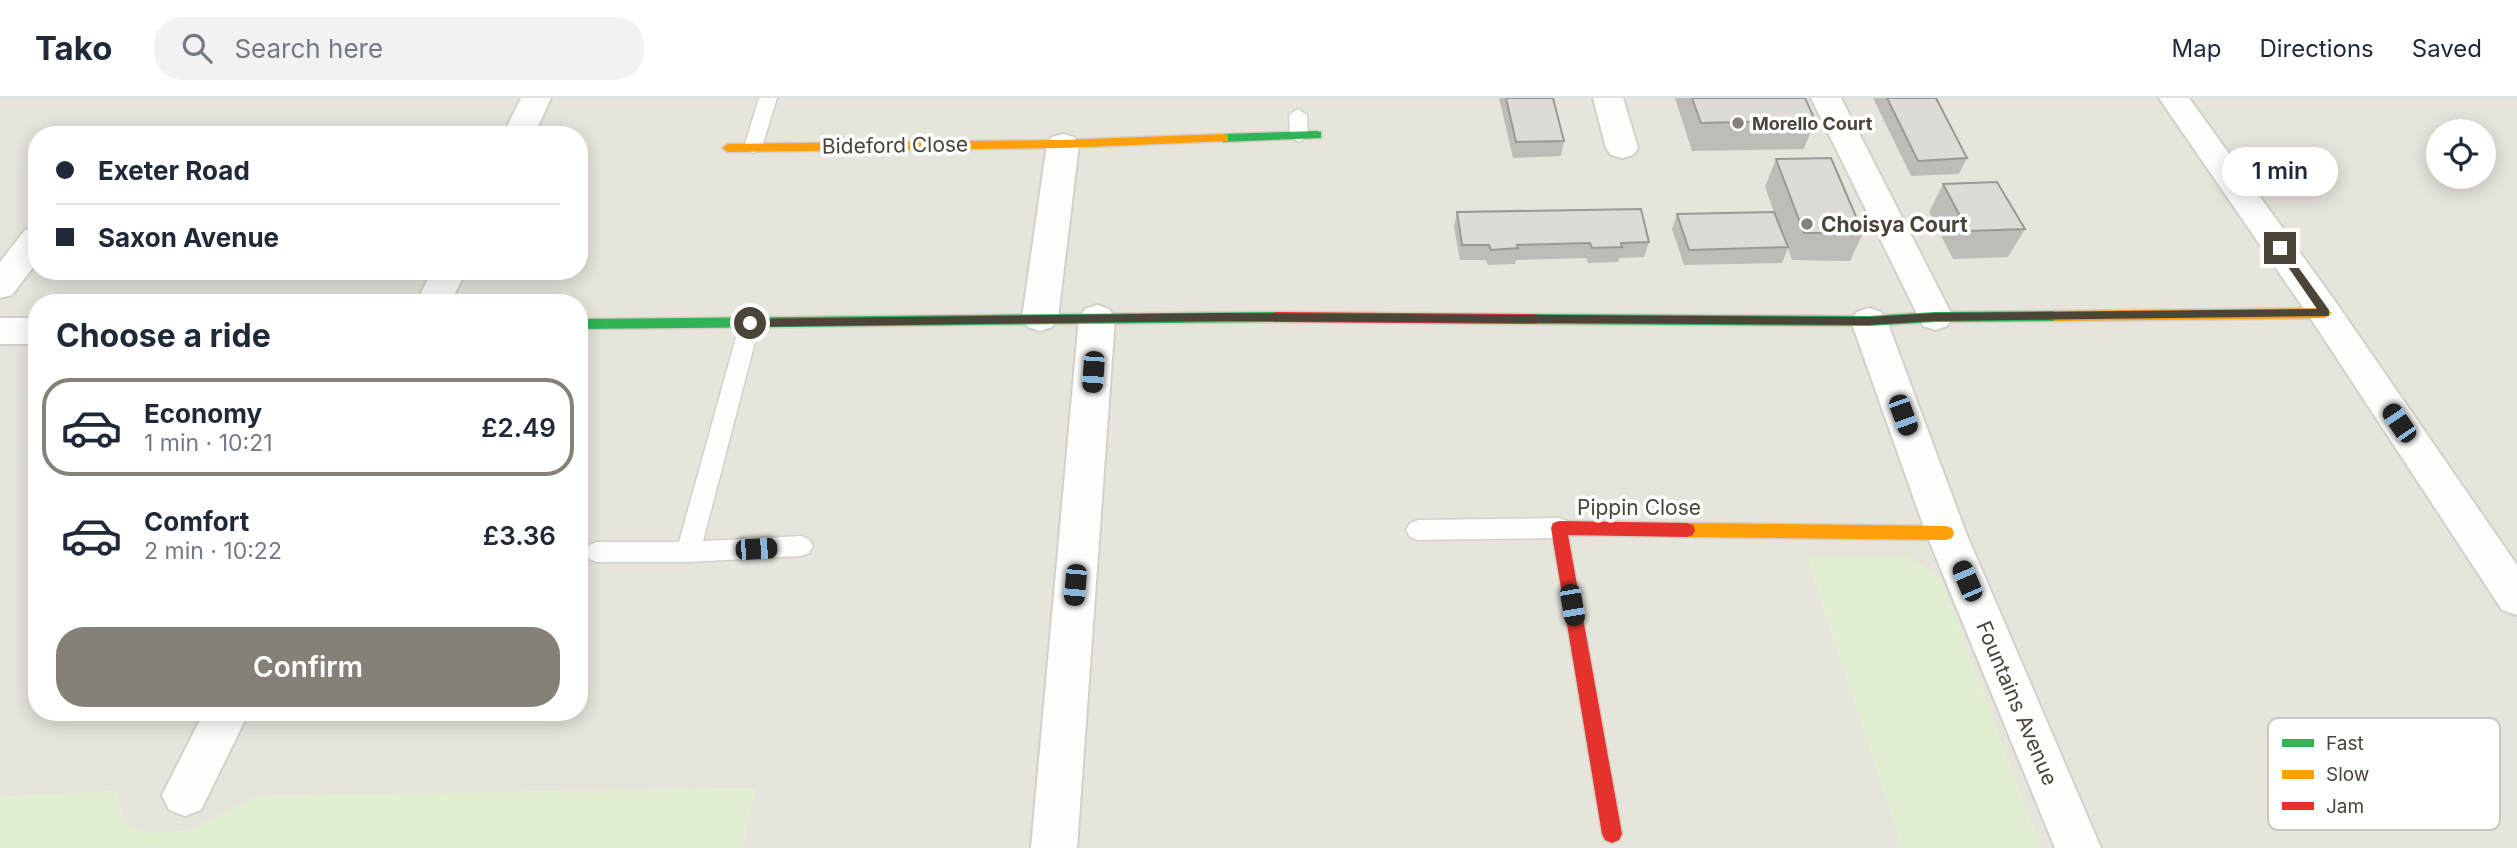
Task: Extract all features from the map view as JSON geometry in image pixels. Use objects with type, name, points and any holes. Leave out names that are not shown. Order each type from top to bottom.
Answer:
[{"type":"street","points":[[522,126],[536,98]]},
{"type":"street","points":[[1608,98],[1622,148]]},
{"type":"street","points":[[1826,98],[1935,317]]},
{"type":"street","points":[[2174,98],[2325,313],[2517,598]]},
{"type":"street","name":"Bideford Close","points":[[728,148],[1063,144],[1308,136]]},
{"type":"street","points":[[1040,318],[1063,144]]},
{"type":"street","points":[[0,286],[28,250]]},
{"type":"street","points":[[588,324],[1040,318],[1869,321],[1935,317],[2325,313]]},
{"type":"street","points":[[1055,848],[1097,318]]},
{"type":"street","name":"Fountains Avenue","points":[[1869,321],[1947,533],[2078,848]]},
{"type":"street","points":[[0,331],[28,331]]},
{"type":"street","name":"Pippin Close","points":[[1612,834],[1559,528],[1947,533]]},
{"type":"street","points":[[185,795],[222,721]]},
{"type":"lane","points":[[752,147],[768,98]]},
{"type":"lane","points":[[1298,115],[1308,136]]},
{"type":"lane","points":[[688,552],[750,323]]},
{"type":"lane","points":[[1418,530],[1559,528]]},
{"type":"lane","points":[[597,552],[688,552],[801,546]]},
{"type":"shaded area","points":[[0,98],[2517,98],[2517,848],[742,848],[755,788],[257,796],[190,831],[148,833],[124,823],[115,791],[0,797]]},
{"type":"green space","points":[[1807,557],[1910,557],[1941,579],[2041,848],[1902,848]]},
{"type":"green space","points":[[756,788],[742,848],[0,848],[0,797],[115,791],[124,823],[148,833],[190,831],[256,796]]},
{"type":"building","points":[[1506,98],[1553,98],[1564,141],[1516,142]]},
{"type":"building","points":[[1692,98],[1805,98],[1815,120],[1701,123]]},
{"type":"building","points":[[1887,98],[1936,98],[1967,158],[1918,161]]},
{"type":"building","points":[[1831,158],[1863,233],[1804,233],[1776,159]]},
{"type":"building","points":[[1997,182],[2025,229],[1968,231],[1943,184]]},
{"type":"building","points":[[1641,209],[1649,242],[1621,243],[1622,247],[1592,248],[1590,243],[1517,245],[1518,248],[1491,250],[1489,245],[1462,245],[1457,212]]},
{"type":"building","points":[[1774,212],[1788,247],[1689,250],[1677,214]]},
{"type":"traffic: fast","points":[[1223,138],[1317,135]]},
{"type":"traffic: fast","points":[[1536,319],[1869,321],[1935,317],[2055,316]]},
{"type":"traffic: fast","points":[[588,324],[1275,317]]},
{"type":"traffic: slow","points":[[728,148],[1063,144],[1223,138]]},
{"type":"traffic: slow","points":[[2055,316],[2325,313]]},
{"type":"traffic: slow","points":[[1687,530],[1946,533]]},
{"type":"traffic: jam","points":[[1275,317],[1536,319]]},
{"type":"traffic: jam","points":[[1612,834],[1559,528],[1687,530]]},
{"type":"place","name":"Morello Court","points":[[1738,123]]},
{"type":"place","name":"Choisya Court","points":[[1807,224]]},
{"type":"route","points":[[750,323],[1222,317],[1869,321],[1935,317],[2325,313],[2280,248]]}]
